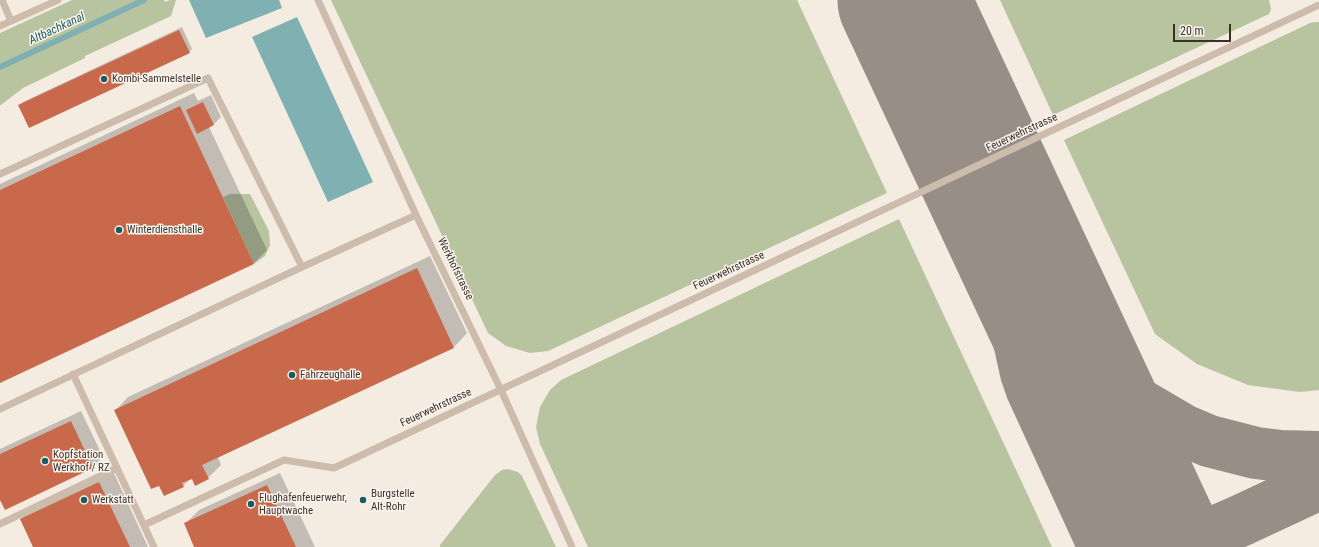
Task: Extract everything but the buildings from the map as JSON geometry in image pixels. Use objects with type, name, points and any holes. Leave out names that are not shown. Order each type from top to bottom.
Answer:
[{"type":"lane","points":[[2,0],[12,21]]},
{"type":"lane","points":[[0,26],[58,0]]},
{"type":"lane","name":"Werkhofstrasse","points":[[318,0],[416,215],[501,390],[572,547]]},
{"type":"lane","name":"Feuerwehrstrasse","points":[[144,525],[284,460],[334,468],[1319,5]]},
{"type":"lane","points":[[0,174],[208,78],[302,266]]},
{"type":"lane","points":[[0,409],[302,266],[416,215]]},
{"type":"lane","points":[[73,374],[154,547]]},
{"type":"lane","points":[[0,524],[117,468]]},
{"type":"green space","points":[[72,0],[164,0],[165,2],[176,0],[171,16],[85,56],[85,58],[23,88],[0,105],[0,33]]},
{"type":"green space","points":[[331,0],[797,0],[887,193],[548,351],[530,353],[506,346],[488,333]]},
{"type":"green space","points":[[1000,0],[1269,0],[1271,9],[1269,14],[1053,115]]},
{"type":"green space","points":[[1319,22],[1319,390],[1300,392],[1248,385],[1197,364],[1155,334],[1064,140],[1310,23]]},
{"type":"green space","points":[[230,194],[250,194],[269,231],[270,245],[265,256],[254,264],[223,197]]},
{"type":"green space","points":[[899,219],[1052,547],[588,547],[540,444],[536,427],[540,407],[550,390],[561,380]]},
{"type":"green space","points":[[508,469],[518,472],[522,476],[556,547],[440,547],[440,545],[495,475],[502,470]]},
{"type":"water","points":[[189,0],[279,0],[282,8],[206,38]]},
{"type":"water","points":[[297,17],[373,182],[328,202],[252,37]]},
{"type":"waterway","name":"Altbachkanal","points":[[0,67],[144,0]]},
{"type":"taxiway","points":[[971,145],[985,186],[1026,373],[1032,390],[1104,547]]},
{"type":"taxiway","points":[[1028,265],[1064,332],[1075,347],[1093,369],[1113,386],[1137,403],[1183,430],[1209,441],[1256,453],[1281,456],[1319,457]]},
{"type":"taxiway","points":[[1180,547],[1319,484]]},
{"type":"runway","points":[[903,0],[1159,547]]},
{"type":"place","name":"Kombi-Sammelstelle","points":[[104,79]]},
{"type":"place","name":"Winterdiensthalle","points":[[119,230]]},
{"type":"place","name":"Fahrzeughalle","points":[[292,375]]},
{"type":"place","name":"Kopfstation Werkhof / RZ","points":[[45,461]]},
{"type":"place","name":"Werkstatt","points":[[84,500]]},
{"type":"place","name":"Burgstelle Alt-Rohr","points":[[363,500]]},
{"type":"place","name":"Flughafenfeuerwehr, Hauptwache","points":[[251,504]]}]
